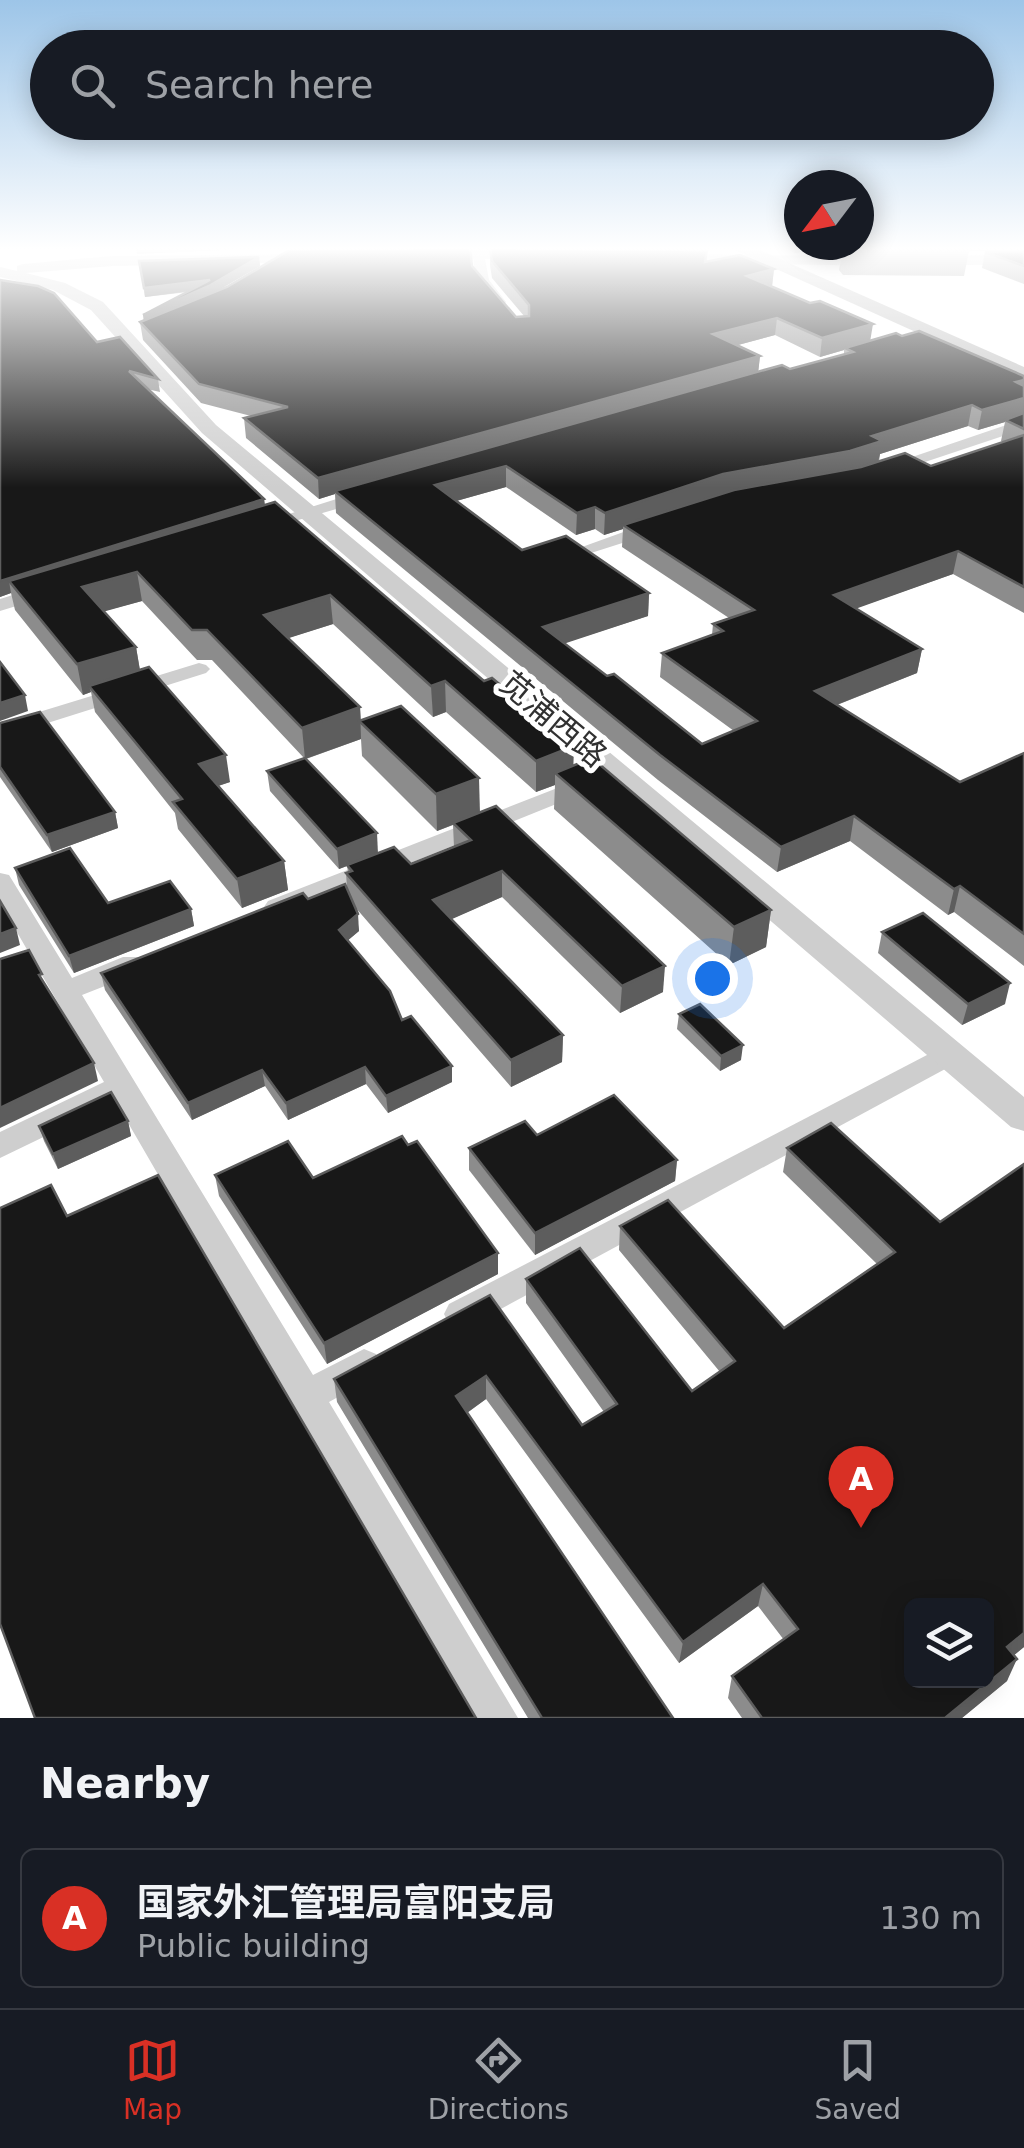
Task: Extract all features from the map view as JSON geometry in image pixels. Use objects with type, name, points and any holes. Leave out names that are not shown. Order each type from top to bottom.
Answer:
[{"type":"main road","points":[[910,327],[1024,375]]},
{"type":"main road","points":[[911,327],[1024,364]]},
{"type":"street","name":"苋浦西路","points":[[138,327],[208,429],[313,510],[1024,1092]]},
{"type":"street","name":"苋浦西路","points":[[139,327],[221,425],[313,510],[1024,1117]]},
{"type":"street","points":[[868,475],[1024,424]]},
{"type":"street","points":[[234,534],[376,492]]},
{"type":"street","points":[[590,547],[676,520]]},
{"type":"street","points":[[0,605],[72,583]]},
{"type":"street","points":[[0,731],[199,669]]},
{"type":"street","points":[[247,918],[616,772]]},
{"type":"street","points":[[0,881],[26,956],[63,992],[123,1086],[496,1718]]},
{"type":"street","points":[[63,992],[155,955]]},
{"type":"street","points":[[428,1331],[950,1054]]},
{"type":"street","points":[[0,1146],[123,1086]]},
{"type":"street","points":[[307,1396],[394,1350]]},
{"type":"building","points":[[0,327],[84,327],[97,342],[120,337],[158,379],[129,371],[264,499],[0,581]]},
{"type":"building","points":[[145,327],[740,327],[713,334],[760,356],[318,478],[244,418],[288,407],[199,384]]},
{"type":"building","points":[[798,327],[861,327],[822,338]]},
{"type":"building","points":[[919,331],[1024,376],[1024,380],[1016,382],[1024,386],[1024,398],[982,410],[972,405],[872,436],[882,441],[850,451],[723,474],[605,513],[595,507],[577,513],[506,466],[435,485],[522,550],[566,536],[649,593],[543,627],[607,676],[614,674],[702,744],[757,721],[662,653],[723,631],[713,624],[754,610],[623,525],[734,490],[861,467],[905,453],[931,466],[1024,435],[1024,587],[958,551],[834,595],[922,649],[815,691],[960,782],[1024,753],[1024,934],[854,816],[781,847],[660,755],[335,491],[782,365],[790,369],[853,352],[845,348],[896,333],[902,336]]},
{"type":"building","points":[[1024,413],[1024,429],[1005,420]]},
{"type":"building","points":[[275,502],[484,681],[492,678],[574,746],[536,761],[445,681],[431,686],[330,595],[264,615],[360,707],[302,728],[207,630],[192,630],[137,572],[82,587],[136,647],[77,664],[9,581]]},
{"type":"building","points":[[0,662],[25,695],[0,703]]},
{"type":"building","points":[[149,667],[226,755],[199,764],[284,861],[237,879],[173,802],[182,799],[89,686]]},
{"type":"building","points":[[401,706],[479,778],[436,794],[359,721]]},
{"type":"building","points":[[40,712],[115,812],[47,835],[0,767],[0,723]]},
{"type":"building","points":[[305,758],[377,833],[337,849],[267,771]]},
{"type":"building","points":[[592,758],[771,910],[734,927],[555,773]]},
{"type":"building","points":[[496,806],[665,966],[622,986],[502,871],[433,900],[563,1035],[511,1060],[346,873],[352,871],[347,865],[394,847],[411,864],[471,840],[453,823]]},
{"type":"building","points":[[70,848],[108,903],[170,881],[191,909],[69,956],[15,868]]},
{"type":"building","points":[[345,884],[358,914],[339,930],[390,991],[402,1020],[411,1016],[452,1066],[386,1096],[365,1067],[286,1103],[262,1070],[188,1103],[101,973],[303,893],[308,899]]},
{"type":"building","points":[[0,901],[16,928],[0,934]]},
{"type":"building","points":[[923,913],[1010,983],[968,1004],[882,932]]},
{"type":"building","points":[[29,950],[42,974],[39,975],[94,1063],[0,1108],[0,959]]},
{"type":"building","points":[[700,1004],[743,1045],[721,1056],[679,1014]]},
{"type":"building","points":[[111,1092],[128,1121],[53,1154],[39,1126]]},
{"type":"building","points":[[614,1095],[677,1160],[535,1233],[469,1148],[525,1121],[537,1135]]},
{"type":"building","points":[[831,1123],[940,1222],[1024,1164],[1024,1633],[1007,1647],[1017,1659],[994,1678],[994,1598],[904,1598],[904,1688],[982,1688],[945,1718],[762,1718],[732,1676],[798,1629],[763,1584],[683,1642],[486,1376],[456,1396],[673,1718],[542,1718],[334,1379],[490,1295],[582,1425],[617,1404],[526,1279],[580,1248],[692,1391],[735,1361],[620,1226],[668,1200],[784,1328],[895,1252],[787,1148]]},
{"type":"building","points":[[402,1136],[408,1145],[417,1141],[498,1253],[324,1343],[215,1175],[288,1141],[313,1178]]},
{"type":"building","points":[[158,1175],[476,1718],[35,1718],[0,1624],[0,1208],[51,1185],[67,1216]]},
{"type":"place","name":"国家外汇管理局富阳支局","points":[[861,1528]]}]
